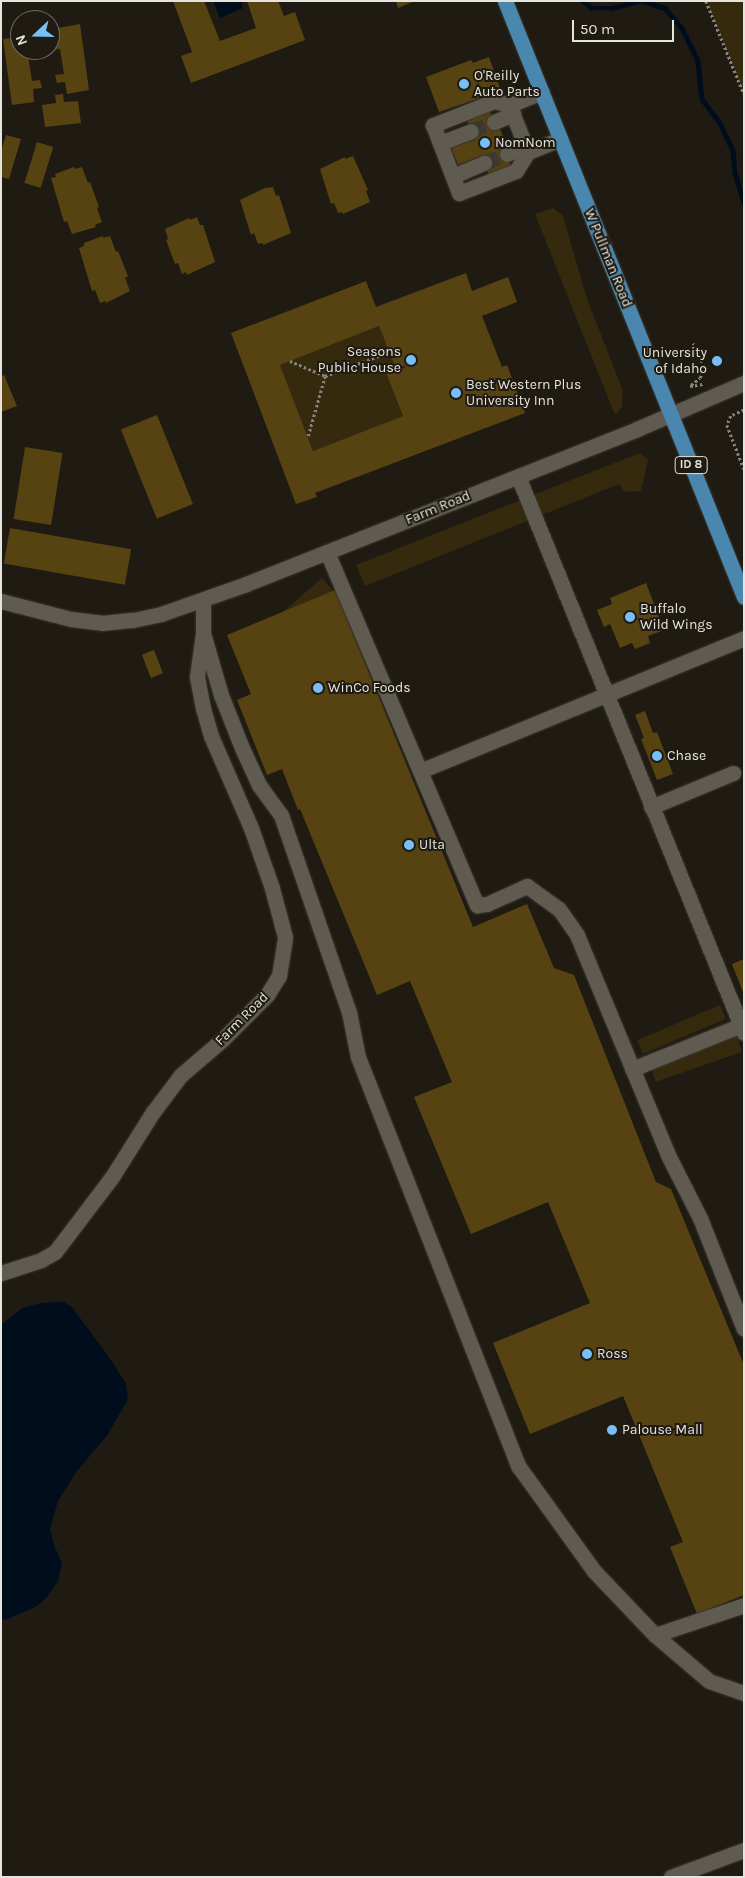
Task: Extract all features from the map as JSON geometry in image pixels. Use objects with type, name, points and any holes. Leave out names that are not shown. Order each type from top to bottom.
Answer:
[{"type":"main road","name":"W Pullman Road","points":[[505,1],[744,597]]},
{"type":"street","points":[[494,122],[510,110],[542,92]]},
{"type":"street","points":[[494,101],[510,110],[527,149],[516,171],[459,193],[434,125],[494,101]]},
{"type":"street","points":[[440,143],[470,131]]},
{"type":"street","points":[[507,154],[560,139]]},
{"type":"street","points":[[453,176],[484,163]]},
{"type":"street","name":"Farm Road","points":[[1,601],[20,608],[70,619],[102,622],[132,620],[160,614],[203,600],[327,552],[672,415],[744,383]]},
{"type":"street","points":[[518,476],[651,807],[743,1028],[632,1069]]},
{"type":"street","points":[[327,552],[477,904],[487,904],[527,886],[559,909],[577,935],[682,1185],[700,1218],[744,1329]]},
{"type":"street","name":"Farm Road","points":[[1,1273],[41,1260],[55,1252],[112,1177],[153,1112],[181,1075],[223,1040],[267,995],[279,976],[285,937],[272,888],[251,828],[211,736],[203,708],[197,677],[203,633],[203,600]]},
{"type":"street","points":[[203,633],[220,695],[242,748],[259,784],[281,815],[349,1012],[358,1057],[519,1467],[594,1570],[655,1635],[709,1681],[744,1693]]},
{"type":"street","points":[[420,772],[744,638]]},
{"type":"street","points":[[651,807],[733,772]]},
{"type":"street","points":[[655,1635],[744,1604]]},
{"type":"street","points":[[671,1877],[744,1850]]},
{"type":"path","points":[[706,1],[744,94]]},
{"type":"path","points":[[690,386],[700,378],[704,367],[693,343]]},
{"type":"path","points":[[290,361],[325,376],[389,352]]},
{"type":"path","points":[[308,436],[325,376]]},
{"type":"path","points":[[744,410],[732,416],[727,425],[744,469]]},
{"type":"shaded area","points":[[706,1],[744,1],[744,94],[730,57]]},
{"type":"shaded area","points":[[553,208],[563,216],[587,299],[623,391],[622,407],[615,415],[535,214]]},
{"type":"shaded area","points":[[379,326],[396,369],[386,373],[403,416],[313,451],[280,365]]},
{"type":"shaded area","points":[[640,453],[648,460],[641,491],[625,492],[619,484],[365,586],[356,565]]},
{"type":"shaded area","points":[[322,578],[336,594],[259,661],[245,645]]},
{"type":"shaded area","points":[[720,1005],[726,1019],[643,1054],[637,1040]]},
{"type":"shaded area","points":[[736,1035],[742,1052],[656,1082],[650,1065]]},
{"type":"water","points":[[213,1],[241,1],[243,8],[220,18]]},
{"type":"water","points":[[64,1302],[72,1307],[113,1363],[126,1384],[128,1399],[108,1434],[77,1471],[58,1501],[50,1529],[54,1545],[62,1563],[58,1581],[46,1598],[37,1606],[6,1620],[1,1619],[1,1325],[22,1308],[41,1303]]},
{"type":"building","points":[[173,1],[204,1],[220,41],[256,28],[247,1],[278,1],[284,16],[295,12],[305,40],[191,83],[181,56],[192,52]]},
{"type":"building","points":[[396,1],[415,1],[398,8]]},
{"type":"building","points":[[80,24],[89,90],[67,94],[65,82],[57,83],[55,75],[64,74],[60,49],[60,28]]},
{"type":"building","points":[[10,38],[10,60],[29,60],[32,81],[40,80],[42,88],[33,89],[34,102],[12,105],[3,39]]},
{"type":"building","name":"O'Reilly Auto Parts","points":[[489,57],[501,91],[439,112],[426,77],[471,60],[473,63]]},
{"type":"building","points":[[63,94],[64,102],[78,101],[81,123],[45,127],[42,105],[56,103],[55,95]]},
{"type":"building","name":"NomNom","points":[[488,107],[497,130],[500,129],[507,146],[504,147],[512,169],[490,178],[481,156],[458,165],[451,148],[474,139],[465,116]]},
{"type":"building","points":[[6,135],[21,139],[9,179],[1,177],[1,151]]},
{"type":"building","points":[[37,142],[53,147],[41,188],[24,183]]},
{"type":"building","points":[[353,156],[368,190],[366,191],[370,202],[343,214],[342,212],[338,213],[334,203],[331,204],[320,169],[345,157],[345,159]]},
{"type":"building","points":[[74,167],[75,169],[82,167],[88,183],[90,182],[102,222],[95,225],[96,227],[72,234],[67,221],[64,222],[51,178],[56,177],[55,174]]},
{"type":"building","points":[[273,187],[276,196],[279,195],[291,233],[263,245],[263,243],[258,244],[254,233],[251,235],[240,200],[265,188]]},
{"type":"building","points":[[197,217],[200,225],[203,225],[215,262],[187,275],[186,272],[182,274],[178,263],[175,264],[166,240],[168,239],[165,229],[189,218],[190,220]]},
{"type":"building","points":[[103,236],[103,238],[110,236],[116,252],[118,251],[128,276],[125,278],[130,291],[106,303],[105,301],[100,303],[95,290],[92,291],[79,248],[84,246],[84,243]]},
{"type":"building","name":"Best Western Plus University Inn","points":[[466,273],[472,291],[508,277],[517,302],[482,316],[502,367],[507,365],[525,413],[315,493],[317,497],[296,504],[231,333],[366,281],[376,307]],"holes":[[[379,326],[396,369],[386,373],[403,416],[313,451],[280,365]]]},
{"type":"building","points":[[4,375],[17,406],[1,412],[1,376]]},
{"type":"building","points":[[157,415],[193,504],[157,519],[121,430]]},
{"type":"building","points":[[25,447],[63,453],[51,525],[14,519]]},
{"type":"building","points":[[10,528],[131,549],[125,585],[4,563]]},
{"type":"building","name":"Buffalo Wild Wings","points":[[646,583],[664,630],[648,636],[650,643],[635,649],[632,643],[620,648],[610,624],[604,627],[597,610],[612,604],[610,598]]},
{"type":"building","points":[[335,590],[473,927],[527,904],[554,968],[574,975],[656,1182],[671,1189],[744,1365],[744,1595],[697,1614],[670,1547],[683,1542],[623,1396],[530,1434],[493,1343],[590,1303],[548,1202],[471,1234],[414,1097],[452,1082],[410,981],[377,995],[282,769],[267,775],[237,700],[251,694],[227,635]]},
{"type":"building","points":[[154,650],[163,673],[151,678],[142,655]]},
{"type":"building","name":"Chase","points":[[645,711],[653,733],[657,732],[673,774],[657,780],[641,739],[644,738],[635,715]]},
{"type":"building","points":[[744,959],[744,995],[732,964]]},
{"type":"waterway","points":[[583,1],[592,8],[612,8],[638,1]]},
{"type":"waterway","points":[[643,1],[665,8],[682,28],[698,61],[702,99],[720,123],[733,151],[735,173],[744,203]]},
{"type":"tunnel","points":[[471,131],[494,122]]},
{"type":"tunnel","points":[[484,163],[507,154]]},
{"type":"place","name":"O'Reilly Auto Parts","points":[[464,84]]},
{"type":"place","name":"NomNom","points":[[485,143]]},
{"type":"place","name":"Seasons Public House","points":[[411,360]]},
{"type":"place","name":"University of Idaho","points":[[717,361]]},
{"type":"place","name":"Best Western Plus University Inn","points":[[456,393]]},
{"type":"place","name":"Buffalo Wild Wings","points":[[630,617]]},
{"type":"place","name":"WinCo Foods","points":[[318,688]]},
{"type":"place","name":"Chase","points":[[657,756]]},
{"type":"place","name":"Ulta","points":[[409,845]]},
{"type":"place","name":"Ross","points":[[587,1354]]},
{"type":"place","name":"Palouse Mall","points":[[612,1430]]}]
